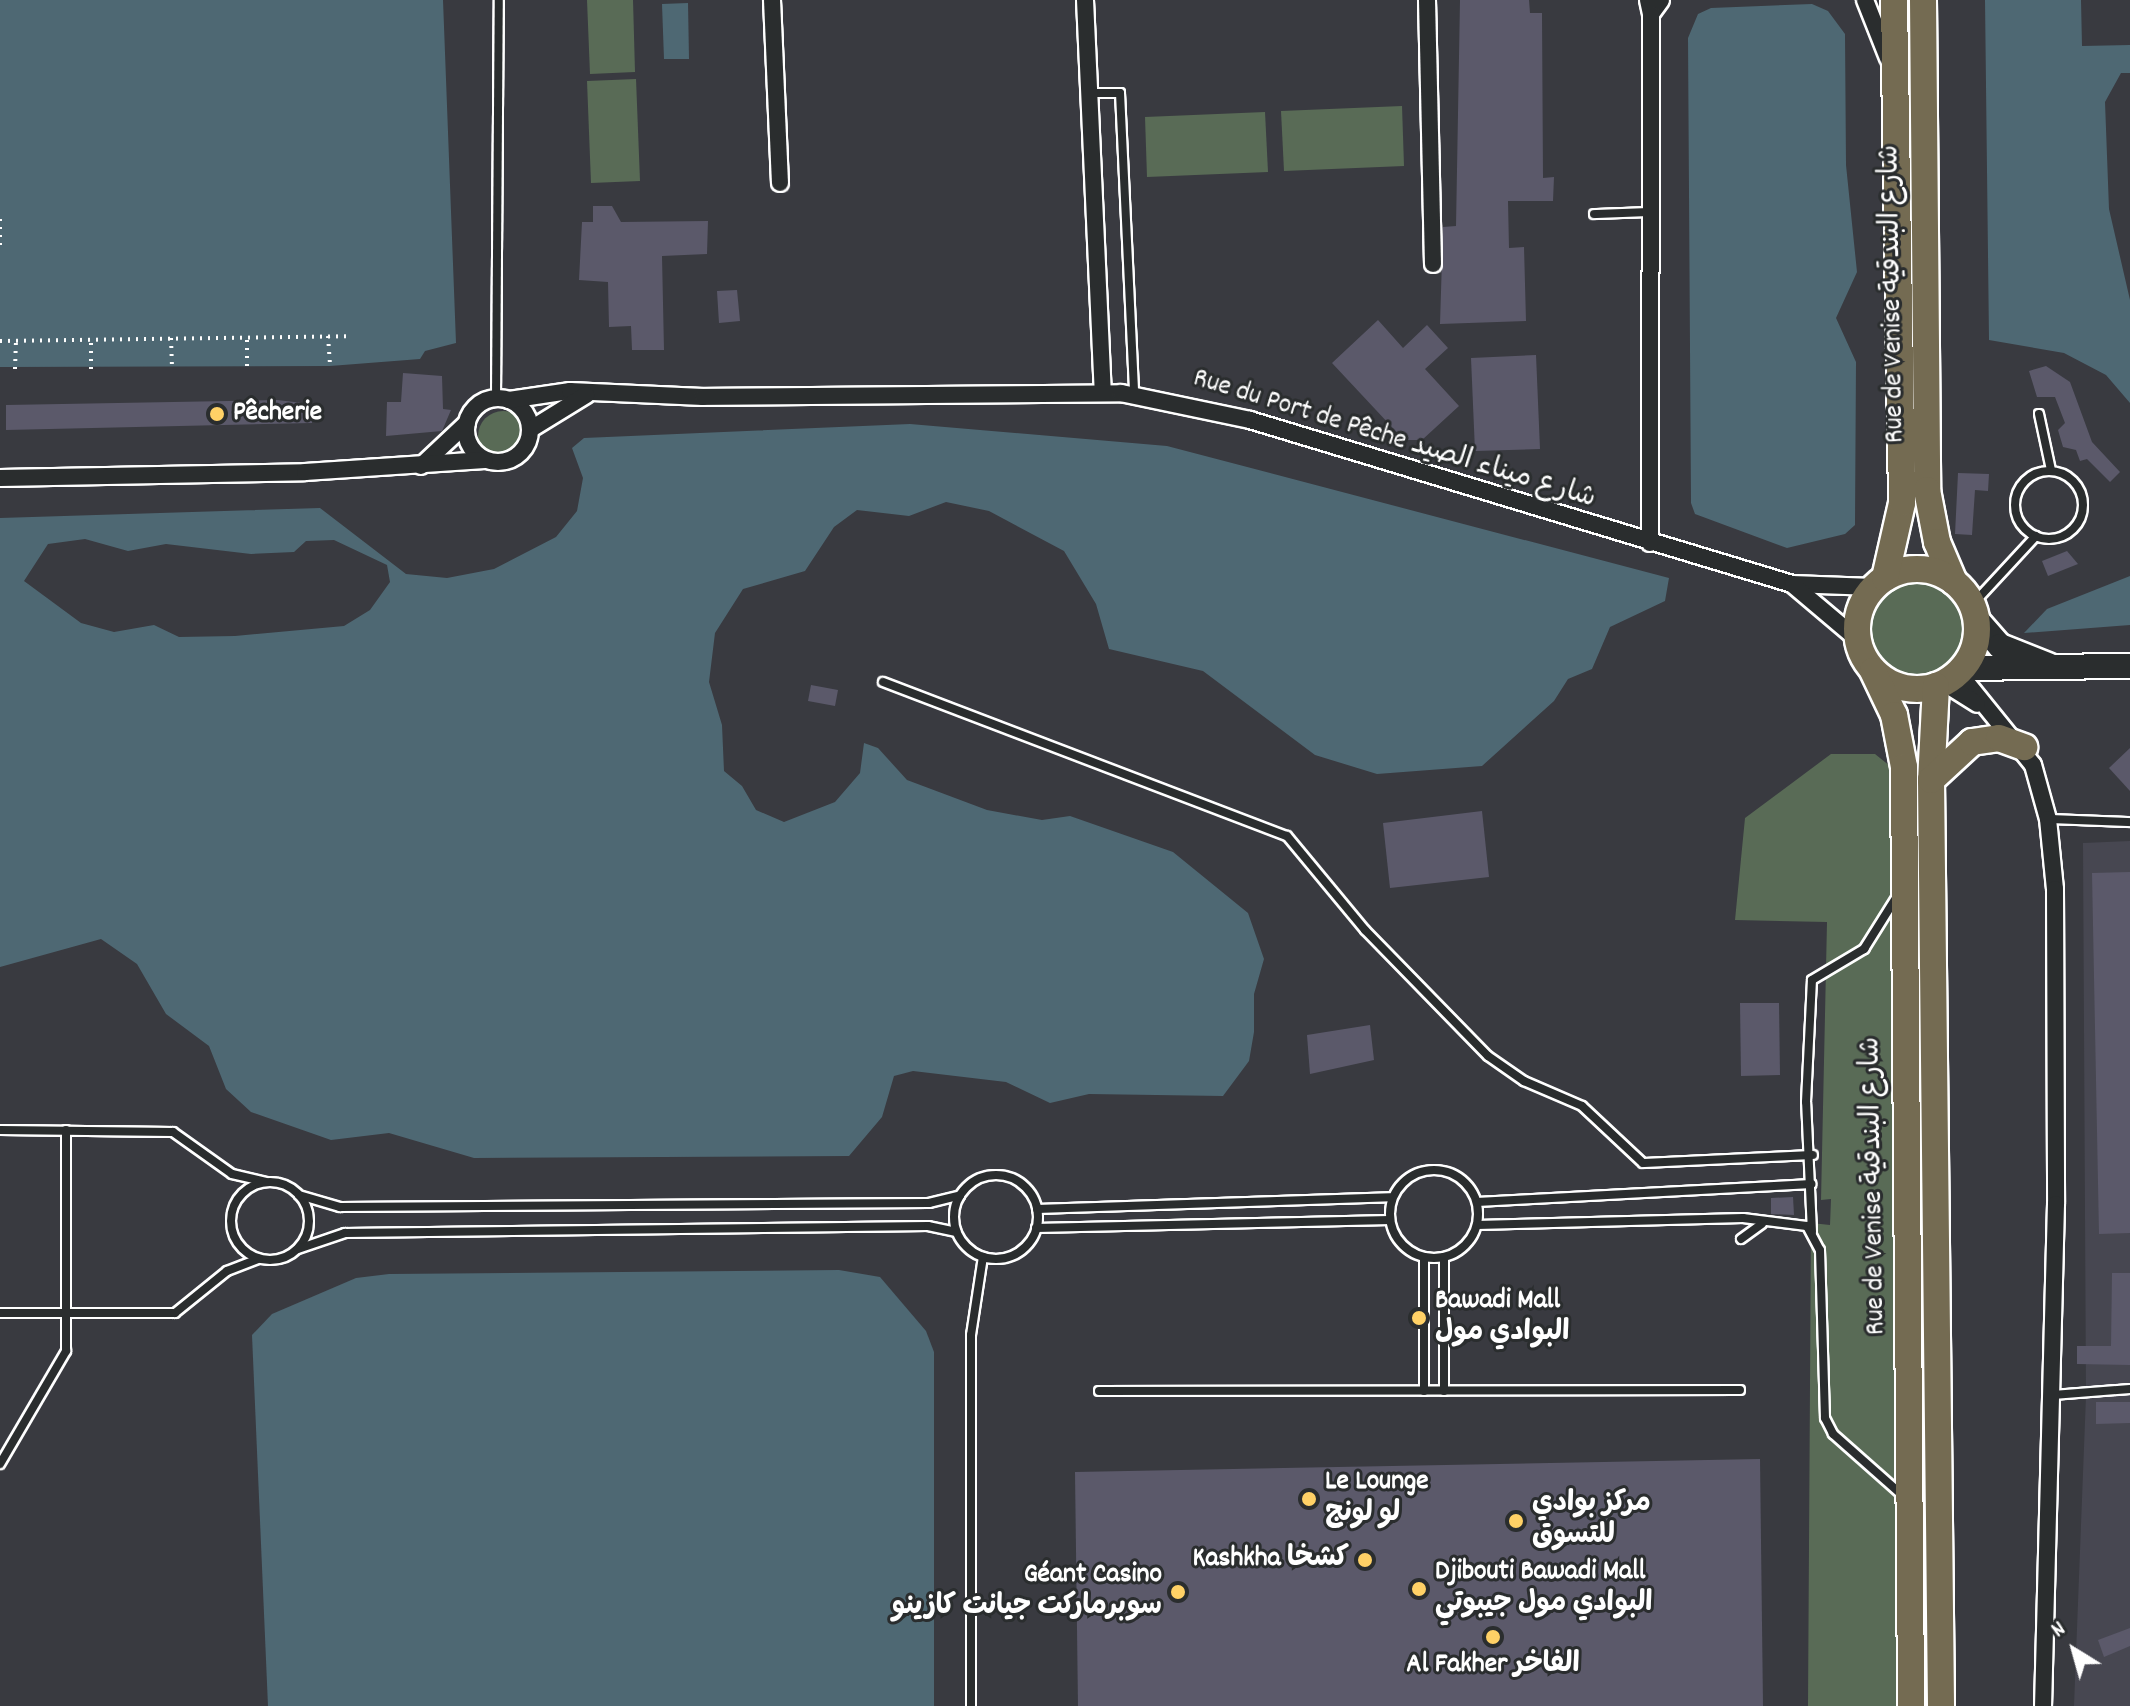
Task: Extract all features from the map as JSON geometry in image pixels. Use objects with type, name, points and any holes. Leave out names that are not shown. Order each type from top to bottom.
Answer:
[{"type":"main road","name":"Rue de Venise شارع البندقية","points":[[1879,583],[1902,503],[1894,0]]},
{"type":"main road","name":"Rue de Venise شارع البندقية","points":[[1923,0],[1927,490],[1937,542],[1954,582]]},
{"type":"main road","points":[[2066,670],[2011,653],[1975,613],[1954,582],[1917,569],[1879,583],[1860,611],[1857,639],[1873,671],[1906,688],[1950,677],[2066,670],[2130,666]]},
{"type":"main road","points":[[1941,1706],[1931,780],[1950,677],[1975,613]]},
{"type":"main road","name":"Rue de Venise شارع البندقية","points":[[1873,671],[1894,715],[1904,767],[1902,887],[1911,1706]]},
{"type":"main road","points":[[1931,780],[1972,742],[1999,738],[2024,747]]},
{"type":"street","points":[[772,0],[780,183]]},
{"type":"street","points":[[1085,0],[1103,391]]},
{"type":"street","points":[[1427,0],[1433,264]]},
{"type":"street","points":[[1650,543],[1650,7],[1661,0]]},
{"type":"street","points":[[1865,0],[1895,74]]},
{"type":"street","name":"Rue du Port de Pêche شارع ميناء الصيد","points":[[503,399],[591,392],[1103,391],[1134,395],[1250,420],[1792,584],[1879,583]]},
{"type":"street","points":[[531,429],[591,392]]},
{"type":"street","points":[[0,478],[421,466],[511,460],[529,442],[531,429],[525,411],[503,399],[477,406],[467,423],[421,466]]},
{"type":"street","points":[[467,423],[468,441],[485,460]]},
{"type":"street","name":"Rue du Port de Pêche شارع ميناء الصيد","points":[[1792,584],[1857,639]]},
{"type":"street","points":[[1950,677],[2024,747],[2048,819],[2057,1042],[2053,1395],[2043,1706]]},
{"type":"lane","points":[[499,0],[503,399]]},
{"type":"lane","points":[[1091,93],[1120,93],[1134,395]]},
{"type":"lane","points":[[1594,214],[1651,212]]},
{"type":"lane","points":[[2039,414],[2051,470],[2079,489],[2083,512],[2060,537],[2036,536],[2016,513],[2017,492],[2031,476],[2051,470]]},
{"type":"lane","points":[[1975,613],[2036,536]]},
{"type":"lane","points":[[883,682],[1287,836],[1365,930],[1488,1056],[1524,1081],[1582,1106],[1643,1163],[1813,1155]]},
{"type":"lane","points":[[2048,819],[2130,822]]},
{"type":"lane","points":[[1902,887],[1864,949],[1812,980],[1806,1102],[1813,1155],[1812,1232],[1820,1250],[1825,1418],[1833,1434],[1884,1473],[1909,1504]]},
{"type":"lane","points":[[0,1130],[173,1132],[232,1174],[340,1207],[929,1203],[960,1195],[982,1177],[1010,1177],[1023,1184],[1037,1209],[1036,1228],[1021,1251],[983,1257]]},
{"type":"lane","points":[[0,1464],[66,1351],[66,1130]]},
{"type":"lane","points":[[1037,1209],[1390,1197],[1414,1175],[1433,1170],[1468,1185],[1477,1202],[1477,1225],[1470,1239],[1444,1257],[1424,1257],[1398,1239],[1390,1220],[1390,1197]]},
{"type":"lane","points":[[259,1259],[238,1243],[231,1218],[242,1194],[266,1182]]},
{"type":"lane","points":[[1477,1202],[1812,1184]]},
{"type":"lane","points":[[298,1249],[309,1216],[299,1195]]},
{"type":"lane","points":[[956,1232],[960,1195]]},
{"type":"lane","points":[[1477,1225],[1743,1218],[1762,1224],[1802,1223],[1812,1232]]},
{"type":"lane","points":[[1036,1228],[1390,1220]]},
{"type":"lane","points":[[1741,1239],[1762,1224]]},
{"type":"lane","points":[[0,1313],[175,1313],[227,1271],[259,1259],[286,1257],[298,1249],[345,1233],[928,1226],[956,1232],[983,1257]]},
{"type":"lane","points":[[971,1706],[971,1335],[983,1257]]},
{"type":"lane","points":[[1424,1257],[1424,1391]]},
{"type":"lane","points":[[1444,1257],[1444,1391]]},
{"type":"lane","points":[[2053,1395],[2130,1389]]},
{"type":"lane","points":[[1099,1391],[1740,1390]]},
{"type":"path","points":[[0,219],[0,249]]},
{"type":"path","points":[[328,336],[330,366]]},
{"type":"path","points":[[0,341],[348,336]]},
{"type":"path","points":[[247,337],[247,366]]},
{"type":"path","points":[[171,338],[172,367]]},
{"type":"path","points":[[15,369],[16,340]]},
{"type":"path","points":[[91,340],[91,369]]},
{"type":"shaded area","points":[[2130,841],[2130,1706],[2074,1706],[2086,1396],[2083,843]]},
{"type":"green space","points":[[587,0],[633,0],[635,72],[590,74]]},
{"type":"green space","points":[[636,79],[640,181],[591,183],[587,81]]},
{"type":"green space","points":[[1402,106],[1404,166],[1284,171],[1281,111]]},
{"type":"green space","points":[[1265,112],[1268,172],[1147,177],[1145,117]]},
{"type":"green space","points":[[503,411],[521,418],[528,436],[521,454],[503,461],[485,454],[478,436],[485,418]]},
{"type":"green space","points":[[1916,582],[1934,586],[1949,596],[1959,611],[1963,629],[1959,647],[1949,662],[1934,672],[1916,676],[1898,672],[1883,662],[1873,647],[1869,629],[1873,611],[1883,596],[1898,586]]},
{"type":"green space","points":[[1831,754],[1875,754],[1895,770],[1901,1706],[1808,1706],[1811,1223],[1830,1225],[1831,1199],[1821,1200],[1827,922],[1735,920],[1745,818]]},
{"type":"water","points":[[0,0],[443,0],[456,343],[425,351],[420,359],[330,366],[0,367]]},
{"type":"water","points":[[1985,0],[2081,0],[2082,46],[2130,45],[2130,73],[2121,73],[2105,102],[2109,209],[2130,300],[2130,403],[2106,375],[2064,353],[1989,340]]},
{"type":"water","points":[[688,3],[689,59],[664,59],[662,4]]},
{"type":"water","points":[[1812,4],[1828,11],[1845,34],[1846,165],[1857,272],[1836,318],[1856,362],[1855,525],[1845,534],[1787,548],[1695,514],[1691,503],[1688,38],[1698,14],[1711,8]]},
{"type":"water","points":[[910,424],[1167,446],[1669,578],[1665,601],[1610,627],[1592,669],[1568,679],[1554,701],[1482,766],[1377,774],[1315,755],[1203,671],[1109,649],[1096,604],[1064,551],[989,511],[946,502],[909,516],[857,510],[834,527],[805,571],[743,589],[715,633],[709,682],[722,725],[724,771],[742,786],[756,810],[784,822],[835,802],[860,773],[864,743],[878,748],[907,780],[987,810],[1042,820],[1070,816],[1173,852],[1248,913],[1264,959],[1254,994],[1254,1032],[1249,1061],[1223,1096],[1089,1094],[1050,1103],[1006,1082],[913,1071],[894,1076],[882,1117],[849,1156],[474,1158],[389,1133],[331,1140],[251,1112],[226,1089],[209,1046],[166,1014],[137,964],[101,939],[0,967],[0,518],[320,508],[406,574],[447,578],[494,569],[556,537],[577,511],[583,478],[572,448],[584,438]],"holes":[[[85,539],[128,551],[166,544],[251,554],[294,552],[306,541],[334,540],[387,565],[390,582],[370,610],[344,626],[235,636],[179,637],[154,625],[114,632],[81,623],[24,581],[48,544]]]},
{"type":"water","points":[[2130,576],[2130,625],[2024,633],[2047,609]]},
{"type":"water","points":[[839,1270],[880,1277],[926,1331],[934,1352],[934,1706],[268,1706],[252,1335],[272,1314],[356,1278],[389,1274]]},
{"type":"building","points":[[1460,0],[1529,0],[1530,13],[1542,13],[1543,178],[1554,177],[1553,201],[1508,201],[1509,248],[1524,247],[1526,321],[1440,324],[1443,227],[1456,226]]},
{"type":"building","points":[[593,206],[612,206],[621,222],[708,221],[707,254],[662,256],[664,350],[632,350],[631,326],[609,327],[608,282],[579,280],[582,222],[593,222]]},
{"type":"building","points":[[737,290],[740,321],[719,323],[717,291]]},
{"type":"building","points":[[1378,320],[1403,348],[1427,325],[1448,348],[1425,369],[1459,406],[1422,440],[1404,440],[1332,363]]},
{"type":"building","points":[[1536,355],[1540,449],[1475,451],[1471,358]]},
{"type":"building","points":[[2046,366],[2070,382],[2092,442],[2120,472],[2110,482],[2087,459],[2080,461],[2076,450],[2063,447],[2058,430],[2065,423],[2055,397],[2037,397],[2029,371]]},
{"type":"building","points":[[403,373],[442,376],[443,409],[451,410],[442,431],[386,436],[387,402],[401,402]]},
{"type":"building","points":[[277,400],[312,404],[312,423],[6,430],[6,405]]},
{"type":"building","points":[[1958,473],[1989,474],[1988,491],[1975,490],[1972,535],[1955,534]]},
{"type":"building","points":[[2067,551],[2078,564],[2048,576],[2042,561]]},
{"type":"building","points":[[811,685],[838,690],[835,706],[808,701]]},
{"type":"building","points":[[2130,748],[2130,791],[2109,768]]},
{"type":"building","points":[[1482,811],[1489,877],[1390,888],[1383,823]]},
{"type":"building","points":[[2130,872],[2130,1233],[2099,1234],[2092,873]]},
{"type":"building","points":[[1740,1003],[1779,1003],[1780,1075],[1741,1076]]},
{"type":"building","points":[[1370,1025],[1374,1060],[1310,1074],[1307,1035]]},
{"type":"building","points":[[1793,1197],[1794,1215],[1771,1214],[1771,1198]]},
{"type":"building","points":[[2112,1273],[2130,1273],[2130,1365],[2077,1364],[2077,1346],[2111,1346]]},
{"type":"building","points":[[2096,1402],[2130,1402],[2130,1423],[2096,1424]]},
{"type":"building","name":"Djibouti Bawadi Mall البوادي مول جيبوتي","points":[[1760,1459],[1763,1706],[1078,1706],[1075,1472]]},
{"type":"building","points":[[2130,1628],[2130,1646],[2104,1657],[2098,1640]]},
{"type":"place","name":"Pêcherie","points":[[217,414]]},
{"type":"place","name":"Bawadi Mall البوادي مول","points":[[1419,1318]]},
{"type":"place","name":"Le Lounge لو لونج","points":[[1309,1499]]},
{"type":"place","name":"مركز بوادي للتسوق","points":[[1516,1521]]},
{"type":"place","name":"Kashkha كشخا","points":[[1365,1560]]},
{"type":"place","name":"Djibouti Bawadi Mall البوادي مول جيبوتي","points":[[1419,1589]]},
{"type":"place","name":"Géant Casino سوبرماركت جيانت كازينو","points":[[1178,1592]]},
{"type":"place","name":"Al Fakher الفاخر","points":[[1493,1637]]}]
